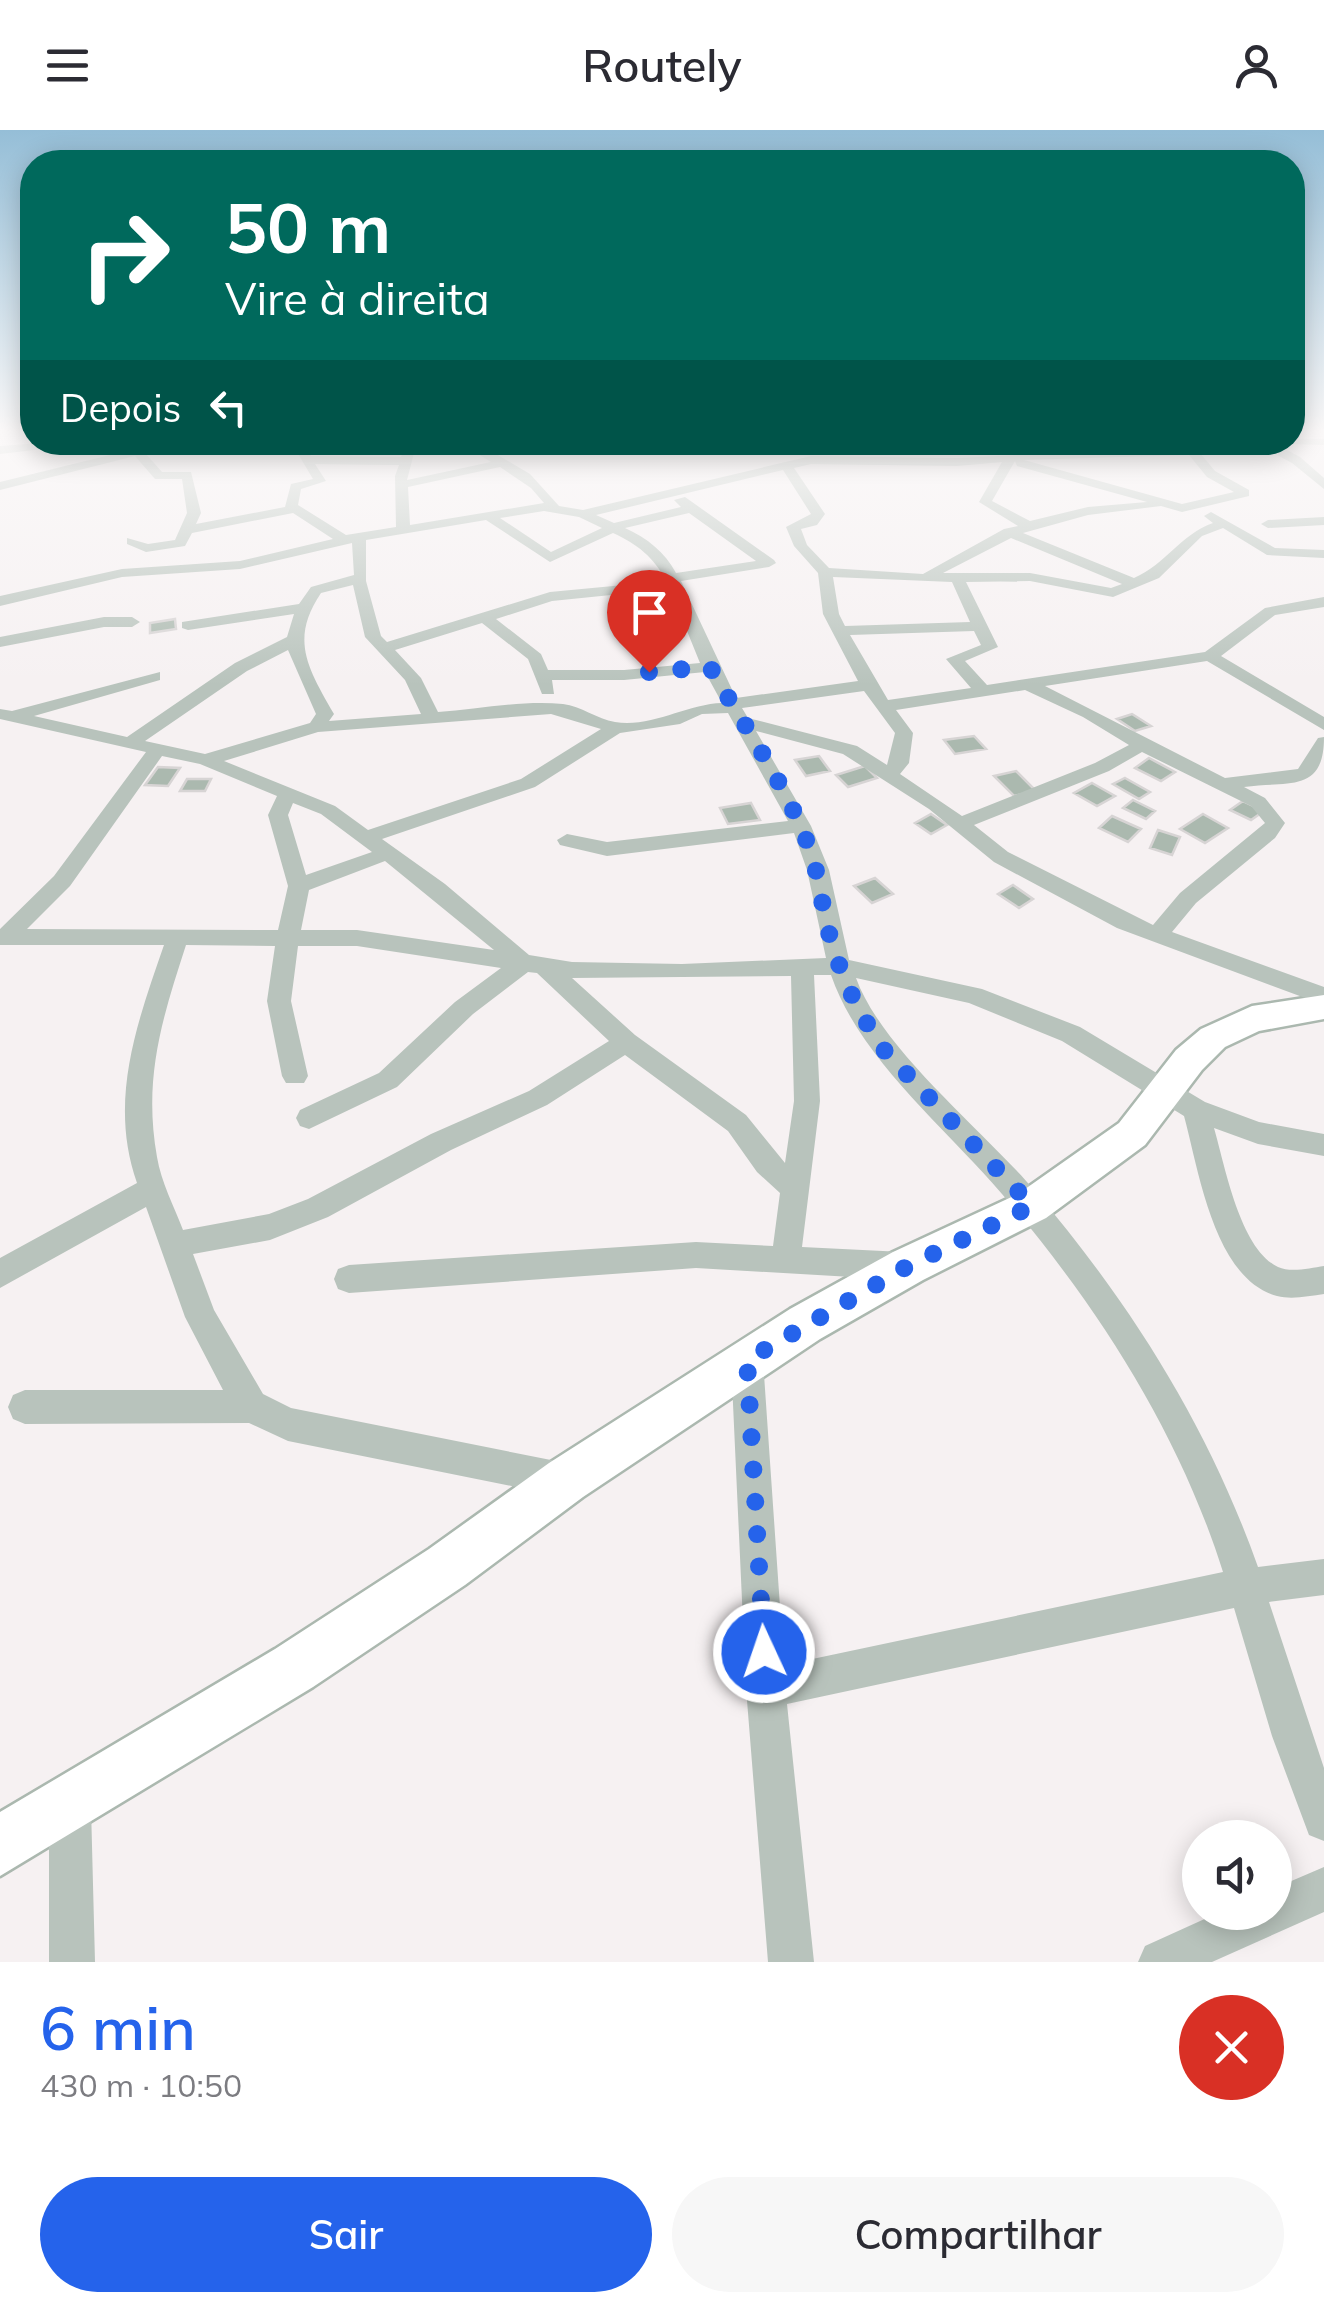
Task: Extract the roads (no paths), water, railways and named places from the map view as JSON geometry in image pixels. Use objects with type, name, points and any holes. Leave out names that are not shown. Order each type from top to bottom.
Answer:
[{"type":"street","points":[[132,541],[146,548],[175,544],[189,529],[193,514]]},
{"type":"street","points":[[189,529],[249,514]]},
{"type":"street","points":[[310,514],[351,538],[367,624],[413,678],[430,715]]},
{"type":"street","points":[[402,514],[403,530]]},
{"type":"street","points":[[0,600],[122,574],[240,565],[351,538],[506,514]]},
{"type":"street","points":[[584,514],[651,549],[673,581],[710,667],[801,826],[818,870],[850,996],[884,1050],[1032,1206],[1118,1328],[1175,1420],[1206,1481],[1246,1585],[1324,1820]]},
{"type":"street","points":[[490,517],[550,558],[614,528],[667,514]]},
{"type":"street","points":[[385,648],[482,616],[571,594],[770,563],[702,514]]},
{"type":"street","points":[[818,514],[812,522],[793,526],[802,546],[825,572],[828,600],[868,685],[904,733],[900,763],[887,776]]},
{"type":"street","points":[[1007,514],[1027,526]]},
{"type":"street","points":[[925,578],[1009,532],[1074,514]]},
{"type":"street","points":[[1207,514],[1272,552],[1324,554]]},
{"type":"street","points":[[1268,524],[1324,521]]},
{"type":"street","points":[[825,572],[925,578],[1030,577],[1104,593],[1138,585],[1154,575],[1197,533],[1225,523]]},
{"type":"street","points":[[1009,532],[1138,585]]},
{"type":"street","points":[[758,552],[802,546]]},
{"type":"street","points":[[957,578],[990,648],[954,659],[983,691]]},
{"type":"street","points":[[316,727],[325,714],[299,672],[294,640],[316,590],[359,580]]},
{"type":"street","points":[[886,706],[1210,656],[1248,622],[1278,606],[1324,602]]},
{"type":"street","points":[[188,625],[308,607]]},
{"type":"street","points":[[482,616],[535,657],[544,675],[552,710]]},
{"type":"street","points":[[0,642],[104,622],[132,622]]},
{"type":"street","points":[[840,631],[982,626]]},
{"type":"street","points":[[129,744],[241,667],[294,640]]},
{"type":"street","points":[[1210,656],[1324,725]]},
{"type":"street","points":[[544,675],[624,675],[710,667]]},
{"type":"street","points":[[8,715],[154,676]]},
{"type":"street","points":[[1026,684],[1089,713],[1142,746],[1226,784],[1258,802],[1275,823],[1188,898],[1156,937]]},
{"type":"street","points":[[737,712],[868,685]]},
{"type":"street","points":[[367,837],[528,783],[615,728],[680,719],[698,709],[737,712],[850,750],[961,824],[1001,856],[1156,937],[1324,996]]},
{"type":"street","points":[[206,760],[316,727],[430,715],[567,710],[615,728]]},
{"type":"street","points":[[8,715],[206,760],[328,810],[437,889],[626,1042],[737,1123],[766,1164],[796,1190]]},
{"type":"street","points":[[1226,784],[1302,774],[1310,769],[1324,742]]},
{"type":"street","points":[[961,824],[1102,767],[1142,746]]},
{"type":"street","points":[[4,937],[62,880],[156,751]]},
{"type":"street","points":[[288,793],[278,814],[299,886],[287,938],[280,1001],[295,1076]]},
{"type":"street","points":[[566,840],[607,850],[801,826]]},
{"type":"street","points":[[299,886],[385,854]]},
{"type":"street","points":[[178,936],[147,1029],[137,1082],[138,1130],[154,1188],[201,1317],[251,1406]]},
{"type":"street","points":[[4,937],[358,938],[534,966],[682,972],[840,966],[974,995],[1071,1034],[1182,1101],[1258,1134],[1324,1145]]},
{"type":"street","points":[[310,1118],[388,1080],[464,1008],[534,966]]},
{"type":"street","points":[[786,1256],[808,1101],[802,967]]},
{"type":"street","points":[[1324,1007],[1252,1020],[1213,1038],[1189,1060],[1182,1101],[1232,1235],[1252,1268],[1285,1283],[1324,1280]]},
{"type":"street","points":[[177,1244],[270,1227],[318,1208],[442,1142],[538,1098],[626,1042]]},
{"type":"street","points":[[0,1846],[294,1668],[747,1360],[908,1266],[1032,1206],[1182,1101]]},
{"type":"street","points":[[0,1274],[154,1188]]},
{"type":"street","points":[[349,1279],[696,1254],[786,1256],[908,1266]]},
{"type":"street","points":[[747,1360],[766,1688],[791,1962]]},
{"type":"street","points":[[25,1406],[251,1406],[288,1424],[566,1480]]},
{"type":"street","points":[[766,1688],[862,1674],[1142,1602],[1324,1577]]},
{"type":"street","points":[[70,1807],[72,1962]]},
{"type":"street","points":[[1292,1903],[1324,1889]]},
{"type":"street","points":[[1161,1962],[1233,1930]]}]
